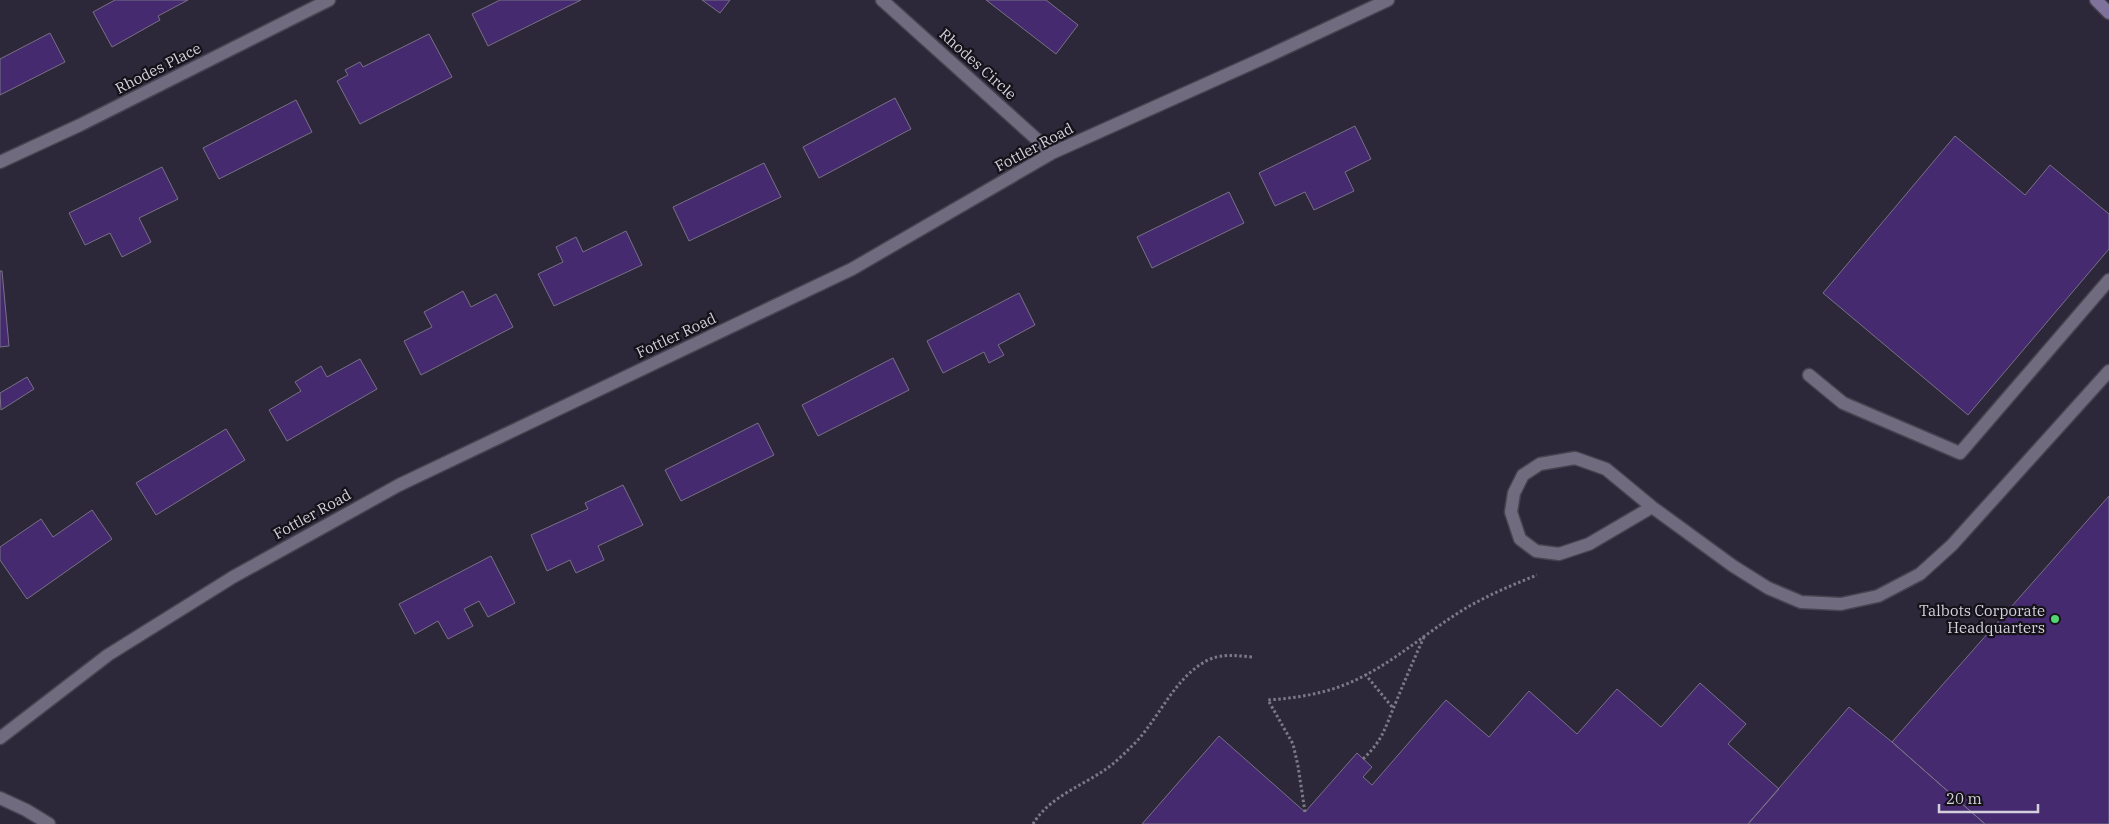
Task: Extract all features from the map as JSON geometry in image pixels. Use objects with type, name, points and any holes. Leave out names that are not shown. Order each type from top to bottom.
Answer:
[{"type":"street","name":"Rhodes Place","points":[[0,162],[80,125],[329,0]]},
{"type":"street","name":"Rhodes Circle","points":[[882,0],[1052,154]]},
{"type":"street","name":"Fottler Road","points":[[0,738],[108,655],[233,577],[399,485],[852,269],[1052,154],[1388,0]]},
{"type":"street","points":[[2096,0],[2109,13]]},
{"type":"street","points":[[1809,375],[1843,403],[1960,452],[2109,280]]},
{"type":"street","points":[[1652,507],[1589,544],[1559,554],[1536,551],[1520,539],[1511,512],[1514,493],[1523,475],[1540,464],[1575,458],[1606,469],[1652,507],[1733,566],[1768,588],[1802,602],[1841,604],[1878,596],[1920,574],[1952,545],[2109,371]]},
{"type":"street","points":[[0,798],[26,810],[49,824]]},
{"type":"path","points":[[1305,812],[1293,744],[1268,700],[1299,697],[1326,691],[1351,682],[1384,664],[1459,612],[1508,586],[1541,574]]},
{"type":"path","points":[[1363,759],[1376,746],[1386,730],[1393,708],[1424,636]]},
{"type":"path","points":[[1033,824],[1039,815],[1054,802],[1108,768],[1134,745],[1172,693],[1190,673],[1208,660],[1226,654],[1253,657]]},
{"type":"path","points":[[1365,674],[1393,708]]},
{"type":"building","points":[[115,0],[188,0],[158,16],[160,20],[112,47],[93,12]]},
{"type":"building","points":[[500,0],[581,0],[488,46],[472,14]]},
{"type":"building","points":[[702,0],[730,0],[720,13]]},
{"type":"building","points":[[986,0],[1046,0],[1078,25],[1056,54]]},
{"type":"building","points":[[50,33],[65,62],[0,95],[0,59]]},
{"type":"building","points":[[429,34],[452,77],[360,124],[337,81],[348,75],[345,70],[360,62],[363,67]]},
{"type":"building","points":[[895,98],[911,129],[819,178],[803,147]]},
{"type":"building","points":[[296,100],[312,132],[219,179],[203,148]]},
{"type":"building","points":[[1355,126],[1371,159],[1345,172],[1354,191],[1314,210],[1305,192],[1275,206],[1259,173]]},
{"type":"building","points":[[1955,136],[2025,195],[2050,165],[2109,214],[2109,249],[1968,415],[1823,293]]},
{"type":"building","points":[[764,163],[781,197],[689,241],[673,207]]},
{"type":"building","points":[[162,167],[178,199],[139,218],[151,242],[122,257],[110,233],[85,245],[69,213]]},
{"type":"building","points":[[1229,192],[1244,223],[1152,268],[1137,237]]},
{"type":"building","points":[[626,231],[642,265],[554,306],[538,274],[563,262],[556,247],[576,237],[583,252]]},
{"type":"building","points":[[0,271],[2,271],[9,346],[0,347]]},
{"type":"building","points":[[463,291],[471,307],[496,294],[513,327],[421,375],[404,341],[432,327],[424,312]]},
{"type":"building","points":[[1019,293],[1035,325],[998,345],[1004,355],[989,363],[984,352],[943,373],[927,341]]},
{"type":"building","points":[[893,358],[909,390],[818,436],[802,405]]},
{"type":"building","points":[[360,359],[377,389],[287,441],[269,410],[301,391],[295,382],[321,366],[327,377]]},
{"type":"building","points":[[27,377],[34,389],[1,410],[0,393]]},
{"type":"building","points":[[758,423],[774,455],[681,501],[665,470]]},
{"type":"building","points":[[226,429],[245,460],[156,515],[136,483]]},
{"type":"building","points":[[623,485],[643,525],[598,546],[604,560],[576,573],[570,560],[547,571],[531,535],[588,509],[585,503]]},
{"type":"building","name":"Talbots Corporate Headquarters","points":[[2109,496],[2109,824],[1985,824],[1892,742]]},
{"type":"building","points":[[92,510],[112,539],[27,599],[0,560],[0,547],[41,519],[53,537]]},
{"type":"building","points":[[491,556],[515,603],[488,617],[479,601],[464,609],[473,626],[448,639],[438,621],[415,634],[399,604]]},
{"type":"building","points":[[1700,683],[1746,724],[1728,744],[1779,789],[1748,824],[1142,824],[1219,736],[1305,812],[1357,753],[1372,767],[1363,777],[1372,785],[1446,700],[1489,737],[1529,691],[1577,734],[1617,689],[1661,727]]},
{"type":"building","points":[[1849,707],[1892,742],[1985,824],[1748,824]]},
{"type":"place","name":"Talbots Corporate Headquarters","points":[[2055,619]]}]
